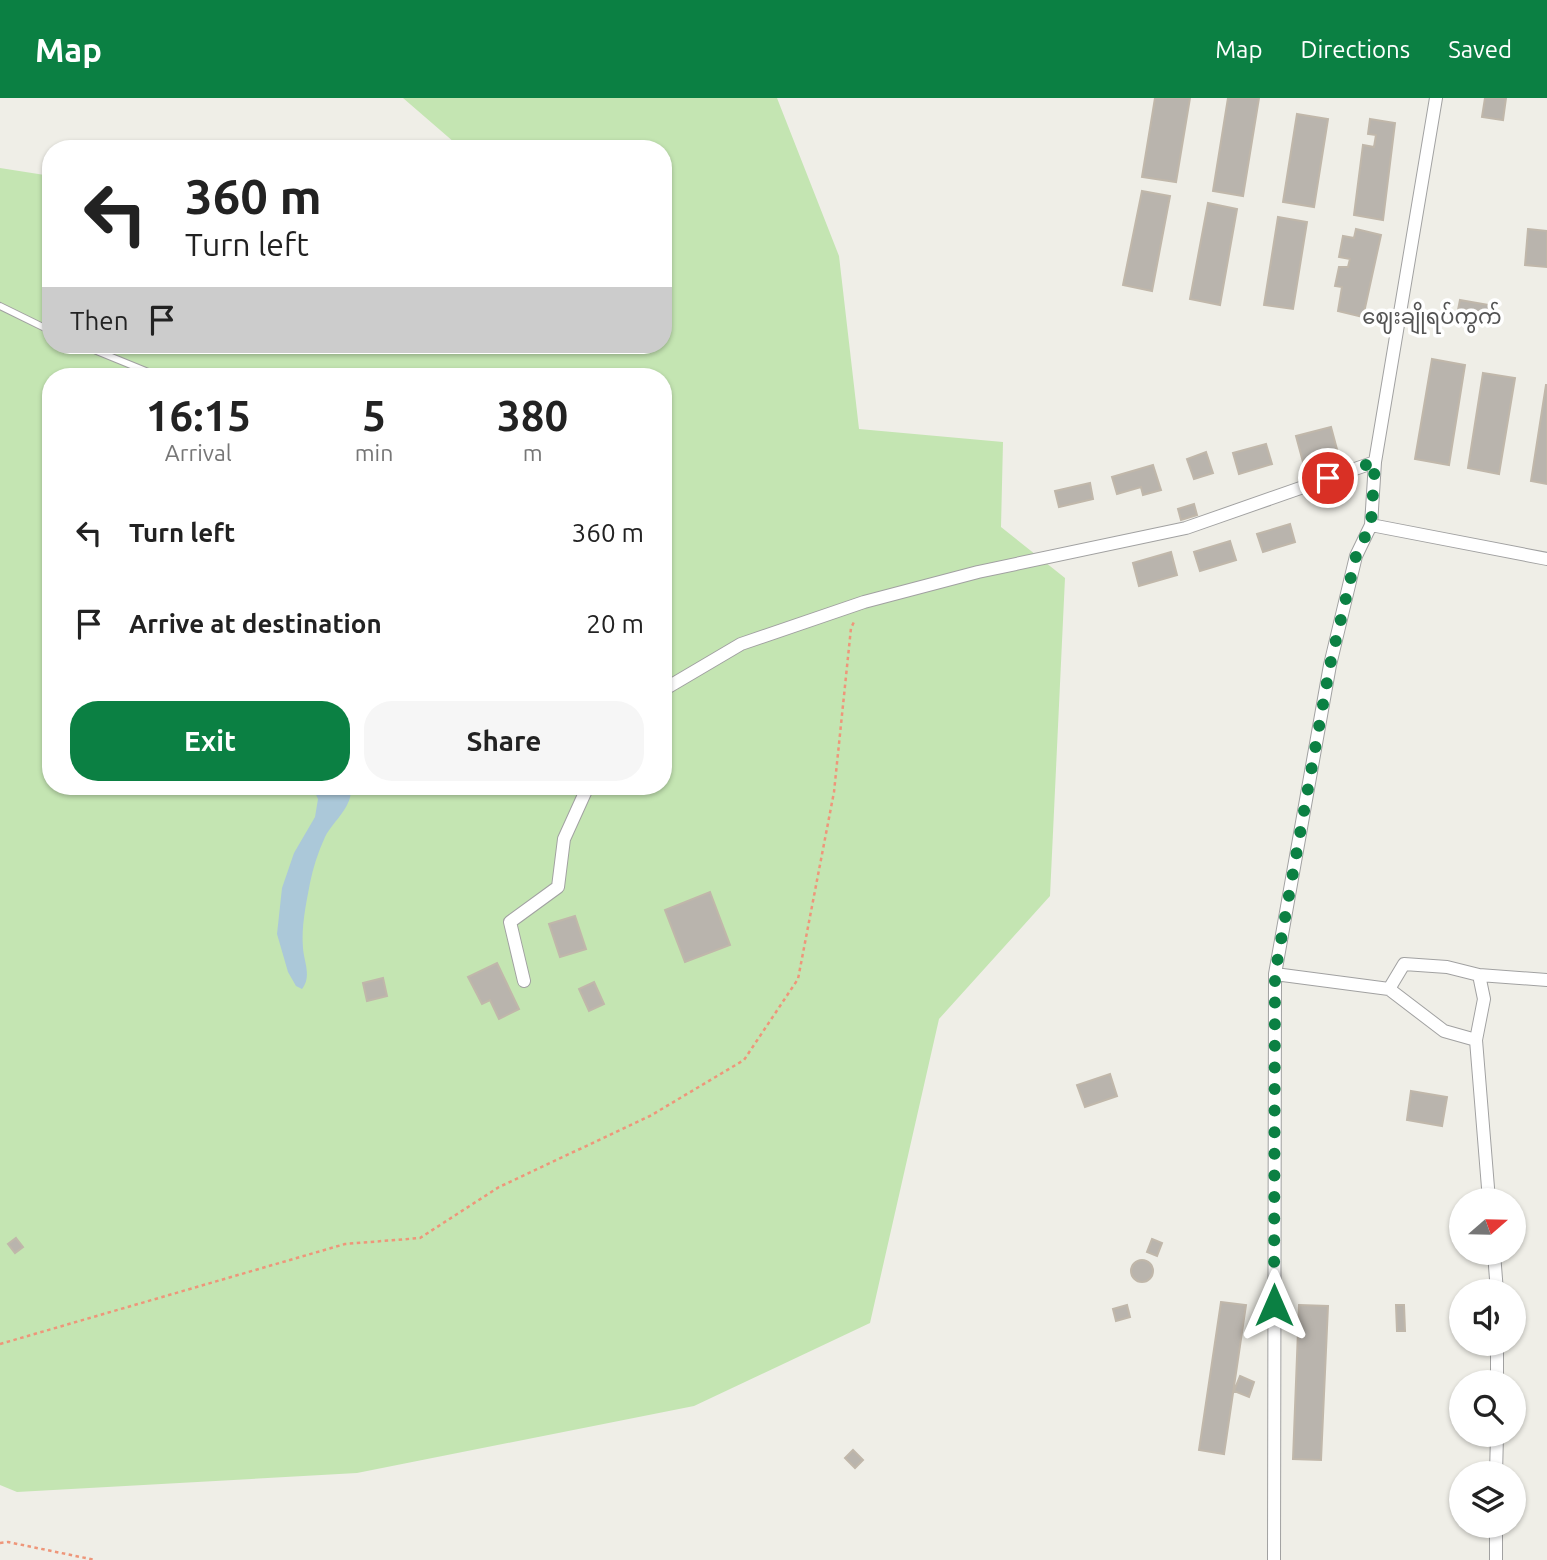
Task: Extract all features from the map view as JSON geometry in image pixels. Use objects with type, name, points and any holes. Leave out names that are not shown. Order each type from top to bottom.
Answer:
[{"type":"street","points":[[1274,1560],[1275,974],[1330,665],[1356,556],[1371,524],[1375,462],[1436,98]]},
{"type":"street","points":[[672,685],[741,644],[864,602],[978,572],[1186,528],[1375,462]]},
{"type":"street","points":[[1371,524],[1547,559]]},
{"type":"street","points":[[524,981],[510,922],[558,887],[565,839],[583,795]]},
{"type":"street","points":[[1388,989],[1404,964],[1447,967],[1479,975],[1547,980]]},
{"type":"street","points":[[1275,974],[1388,989],[1444,1031],[1476,1040]]},
{"type":"street","points":[[1479,975],[1484,999],[1476,1040],[1488,1188]]},
{"type":"street","points":[[1496,1538],[1496,1560]]},
{"type":"lane","points":[[0,306],[42,327]]},
{"type":"lane","points":[[104,354],[138,368]]},
{"type":"path","points":[[0,1345],[345,1244],[420,1238],[499,1187],[650,1116],[744,1060],[798,979],[834,792],[851,628],[864,602]]},
{"type":"path","points":[[0,1543],[8,1542],[95,1560]]},
{"type":"green space","points":[[403,98],[777,98],[839,256],[859,429],[1003,442],[1001,527],[1065,578],[1050,896],[939,1019],[870,1323],[694,1406],[357,1473],[17,1492],[0,1485],[0,168],[42,175],[42,354],[672,354],[672,140],[452,140]]},
{"type":"water","points":[[316,795],[351,795],[346,807],[325,837],[313,872],[303,924],[307,980],[302,989],[296,986],[288,972],[277,934],[282,888],[294,853],[315,817]]},
{"type":"building","points":[[1155,98],[1190,98],[1176,182],[1142,177]]},
{"type":"building","points":[[1228,98],[1259,98],[1243,196],[1213,191]]},
{"type":"building","points":[[1485,98],[1506,98],[1503,120],[1482,117]]},
{"type":"building","points":[[1297,114],[1328,119],[1314,207],[1283,202]]},
{"type":"building","points":[[1370,119],[1395,123],[1383,220],[1354,215],[1363,145],[1374,147],[1376,135],[1368,134]]},
{"type":"building","points":[[1142,191],[1170,196],[1152,291],[1123,285]]},
{"type":"building","points":[[1208,203],[1237,209],[1220,305],[1190,299]]},
{"type":"building","points":[[1278,217],[1307,222],[1293,309],[1264,305]]},
{"type":"building","points":[[1356,229],[1381,235],[1363,317],[1338,311],[1342,287],[1335,286],[1339,267],[1348,267],[1350,259],[1339,257],[1343,236],[1354,238]]},
{"type":"building","points":[[1528,229],[1547,231],[1547,267],[1525,265]]},
{"type":"building","points":[[1460,300],[1489,305],[1488,315],[1458,310]]},
{"type":"building","points":[[1432,359],[1465,365],[1449,465],[1415,459]]},
{"type":"building","points":[[1483,373],[1515,378],[1499,474],[1468,468]]},
{"type":"building","points":[[1547,385],[1547,484],[1531,481]]},
{"type":"building","points":[[1331,427],[1338,453],[1303,462],[1296,436]]},
{"type":"building","points":[[1266,444],[1272,464],[1239,474],[1233,453]]},
{"type":"building","points":[[1206,452],[1213,473],[1194,479],[1187,459]]},
{"type":"building","points":[[1153,465],[1161,490],[1143,495],[1141,487],[1117,494],[1112,477]]},
{"type":"building","points":[[1090,483],[1093,499],[1059,507],[1055,491]]},
{"type":"building","points":[[1194,504],[1197,515],[1181,520],[1178,509]]},
{"type":"building","points":[[1290,524],[1295,542],[1263,552],[1257,534]]},
{"type":"building","points":[[1230,541],[1236,560],[1200,571],[1194,552]]},
{"type":"building","points":[[1171,552],[1177,575],[1139,586],[1133,563]]},
{"type":"building","points":[[710,892],[730,945],[685,962],[665,910]]},
{"type":"building","points":[[575,916],[586,949],[560,957],[549,924]]},
{"type":"building","points":[[497,963],[519,1009],[499,1019],[490,1000],[482,1004],[468,977]]},
{"type":"building","points":[[383,978],[387,996],[367,1001],[363,983]]},
{"type":"building","points":[[594,982],[604,1004],[589,1011],[579,989]]},
{"type":"building","points":[[1110,1074],[1117,1096],[1085,1107],[1077,1085]]},
{"type":"building","points":[[1411,1091],[1447,1097],[1442,1126],[1407,1120]]},
{"type":"building","points":[[16,1238],[23,1247],[15,1253],[8,1244]]},
{"type":"building","points":[[1152,1239],[1162,1243],[1157,1256],[1147,1252]]},
{"type":"building","points":[[1142,1260],[1150,1263],[1153,1271],[1150,1279],[1142,1282],[1134,1279],[1131,1271],[1134,1263]]},
{"type":"building","points":[[1221,1302],[1246,1305],[1224,1454],[1199,1450]]},
{"type":"building","points":[[1127,1305],[1130,1317],[1116,1321],[1113,1309]]},
{"type":"building","points":[[1299,1305],[1328,1306],[1321,1460],[1293,1459]]},
{"type":"building","points":[[1396,1305],[1404,1305],[1405,1331],[1397,1331]]},
{"type":"building","points":[[1240,1376],[1254,1382],[1249,1397],[1234,1391]]},
{"type":"building","points":[[853,1450],[863,1460],[855,1468],[845,1458]]},
{"type":"district","name":"ဈေးချိုရပ်ကွက်","points":[[1432,317]]},
{"type":"route","points":[[1274,1305],[1275,974],[1330,665],[1356,556],[1371,524],[1375,462],[1328,478]]}]
